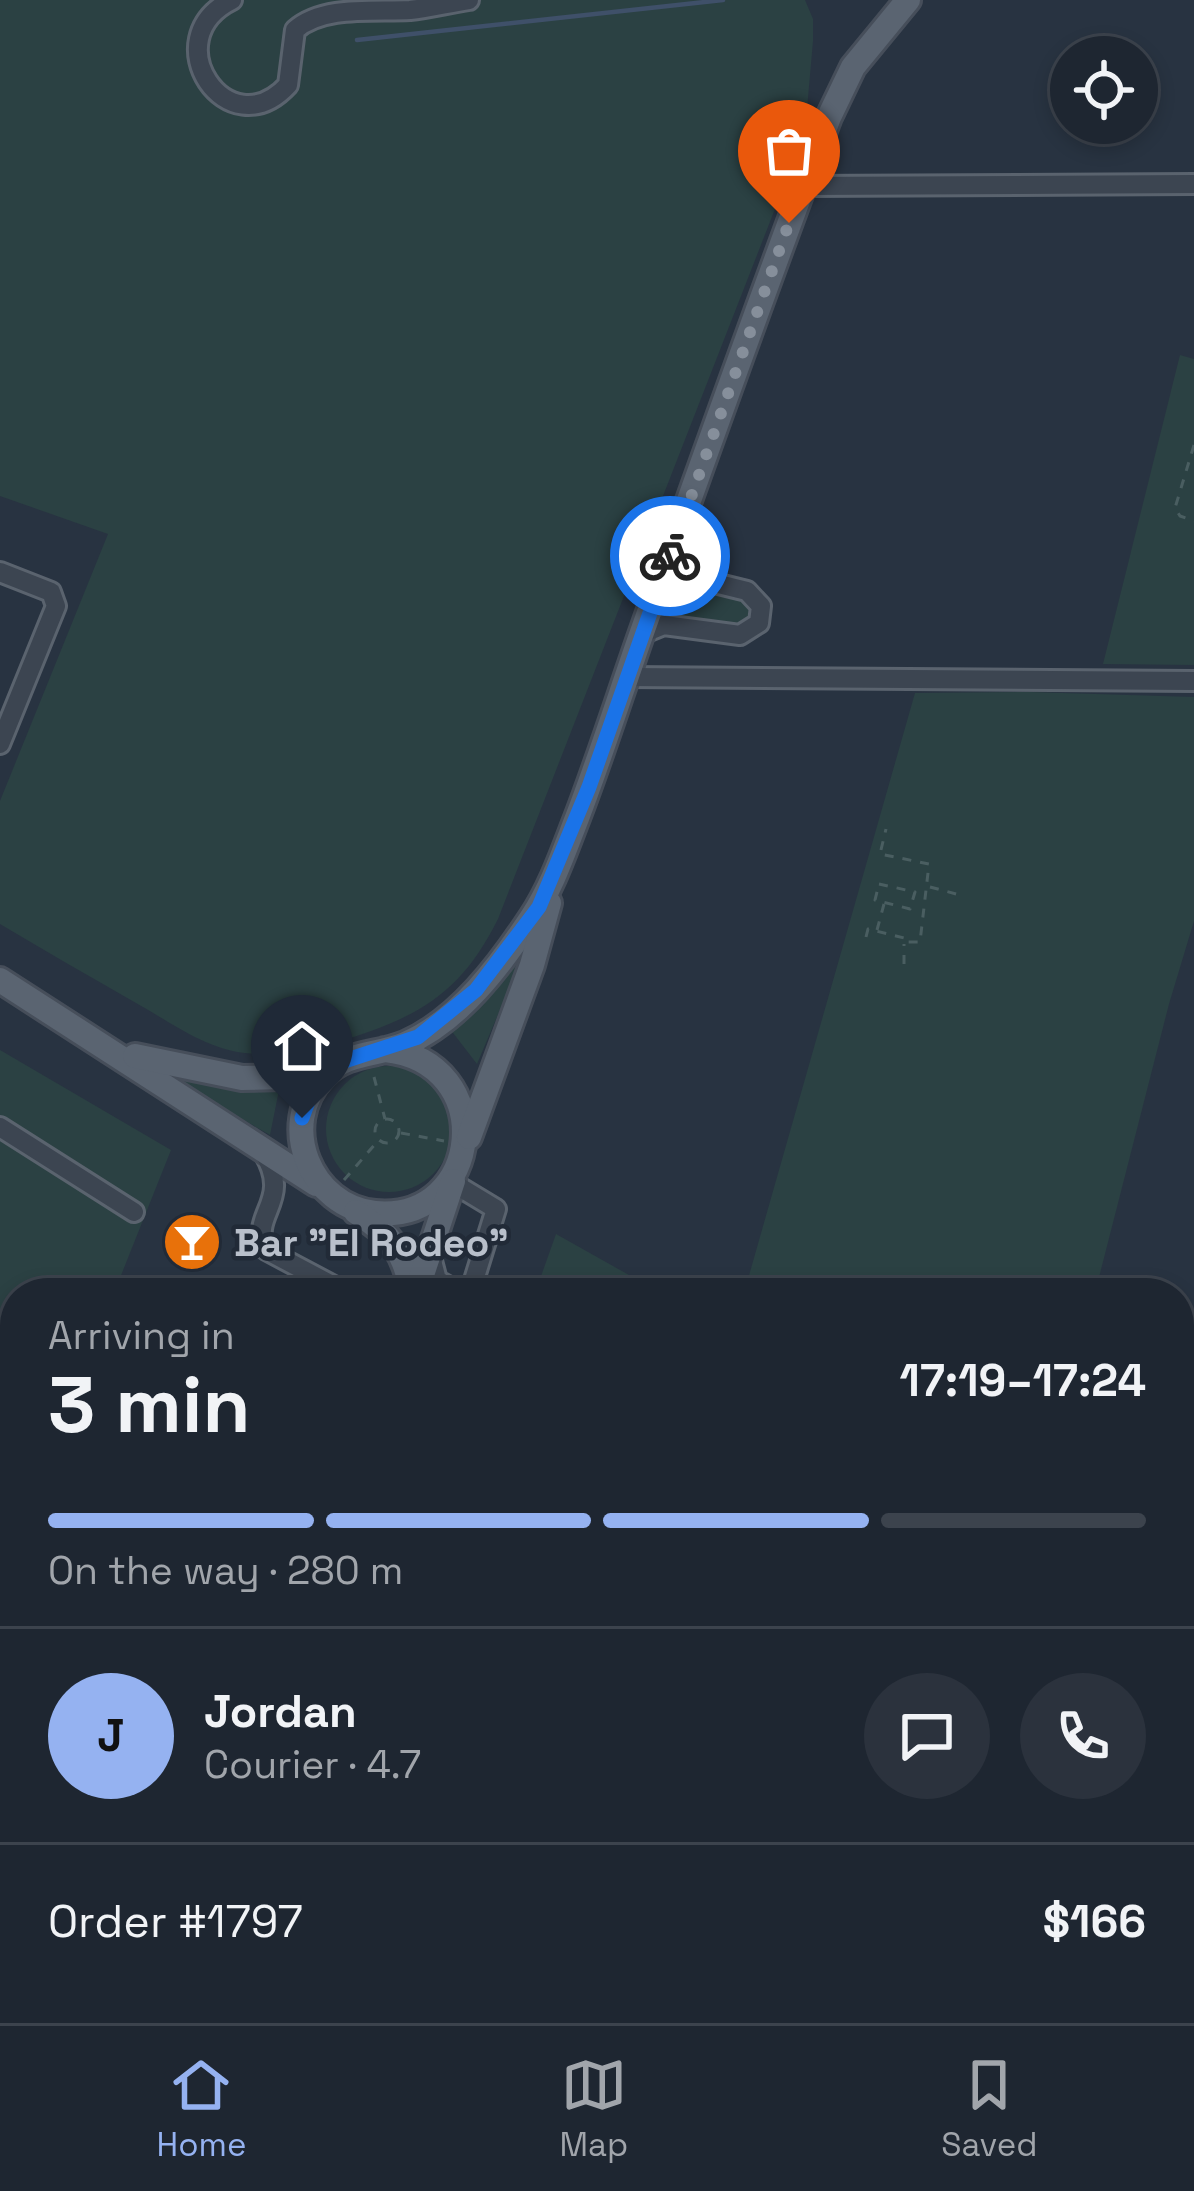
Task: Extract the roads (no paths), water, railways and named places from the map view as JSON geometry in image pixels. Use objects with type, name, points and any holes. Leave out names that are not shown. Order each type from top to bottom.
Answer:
[{"type":"main road","points":[[420,1278],[532,965],[561,860],[829,117],[853,68],[908,0]]},
{"type":"main road","points":[[376,1051],[423,1060],[443,1076],[462,1110],[460,1159],[441,1190],[409,1209],[373,1213],[332,1195],[308,1165],[301,1134],[306,1103],[323,1076],[341,1062],[418,1037],[476,990],[539,907],[561,860]]},
{"type":"main road","points":[[2,987],[116,1052],[378,1226],[396,1244],[410,1278]]},
{"type":"main road","points":[[116,1052],[242,1078],[323,1076]]},
{"type":"street","points":[[232,0],[202,25],[196,47],[216,92],[244,106],[269,101],[288,85],[299,25],[350,12],[413,10],[469,0]]},
{"type":"street","points":[[328,0],[350,12]]},
{"type":"street","points":[[803,186],[1194,184]]},
{"type":"street","points":[[641,634],[664,625],[740,635],[760,619],[760,606],[751,592],[682,575],[671,554]]},
{"type":"street","points":[[0,744],[56,606],[51,592],[3,580]]},
{"type":"street","points":[[627,676],[1194,681]]},
{"type":"street","points":[[0,1127],[134,1212]]},
{"type":"street","points":[[260,1148],[276,1187],[261,1227],[266,1250],[318,1278]]},
{"type":"street","points":[[460,1159],[496,1209],[466,1278]]},
{"type":"street","points":[[430,1251],[437,1278]]},
{"type":"waterway","points":[[357,40],[723,0]]},
{"type":"place","name":"Bar \"El Rodeo\"","points":[[192,1242]]}]
